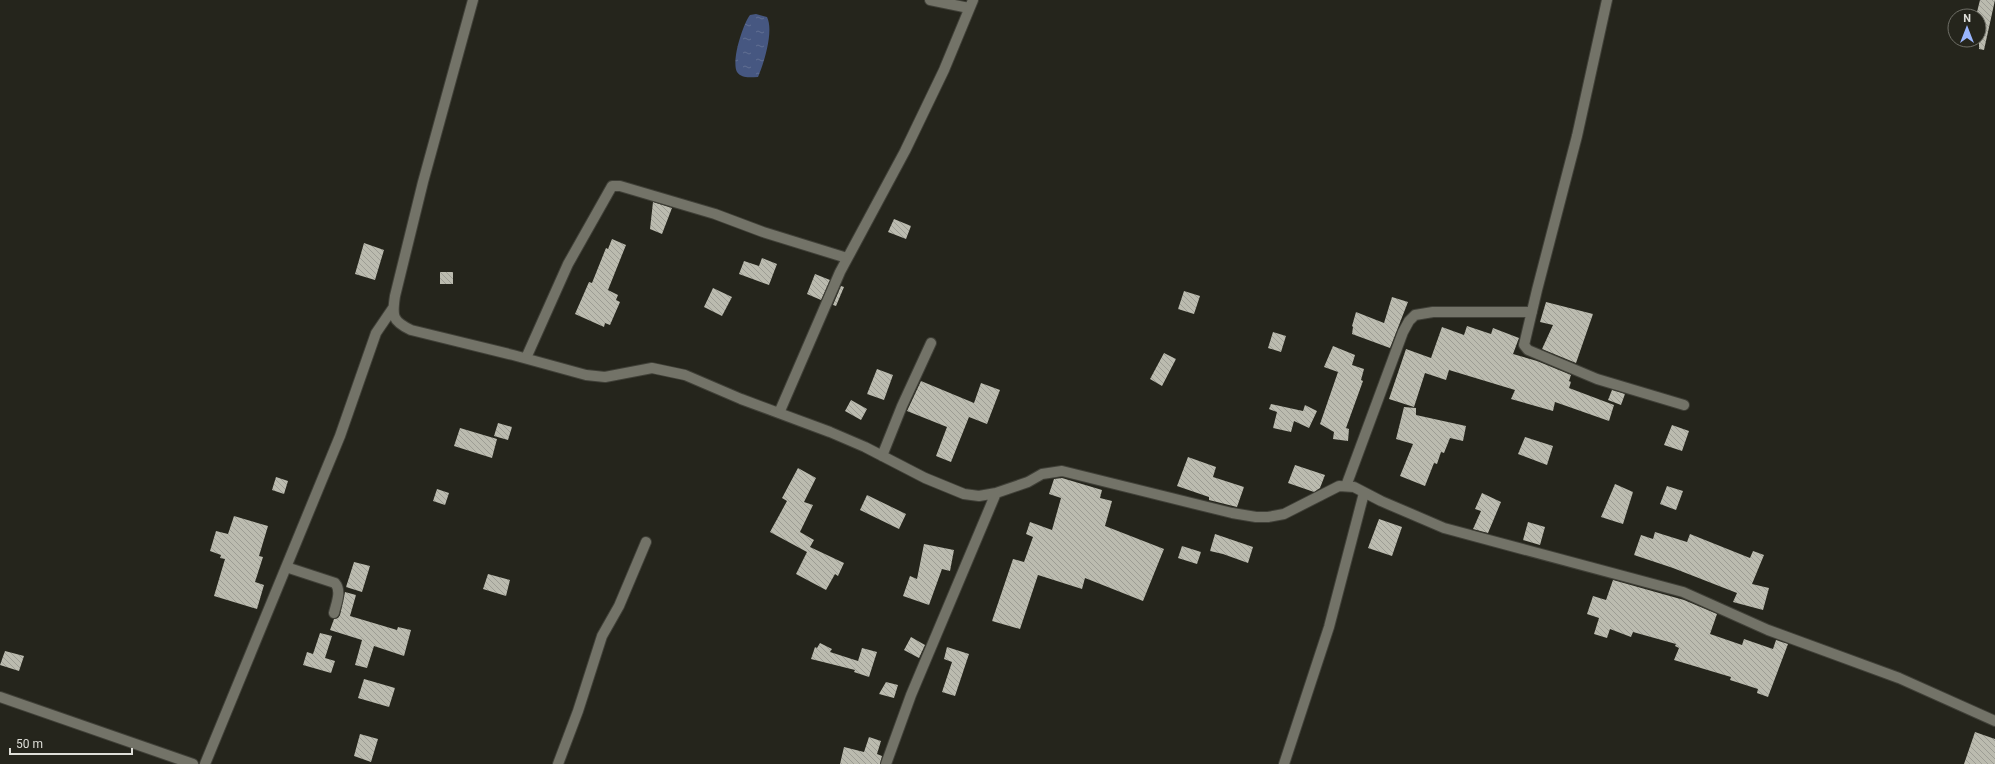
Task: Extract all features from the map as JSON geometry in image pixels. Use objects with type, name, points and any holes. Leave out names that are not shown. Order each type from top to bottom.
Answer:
[{"type":"street","points":[[473,0],[403,258],[393,308],[395,319],[398,324],[411,330],[526,358],[569,372],[605,377],[640,369],[657,368],[685,375],[830,432],[925,478],[964,494],[979,496],[996,493],[1028,482],[1042,474],[1062,471],[1232,513],[1247,516],[1268,517],[1284,514],[1339,486],[1346,486],[1444,528],[1683,592],[1768,630],[1899,678],[1995,721]]},
{"type":"street","points":[[779,413],[847,258],[905,151],[944,70],[971,4],[930,0]]},
{"type":"street","points":[[1607,0],[1577,136],[1524,340],[1524,345],[1528,350],[1597,379],[1684,405]]},
{"type":"street","points":[[526,358],[568,264],[609,188],[612,186],[620,186],[715,214],[763,232],[847,258]]},
{"type":"street","points":[[205,764],[340,436],[376,333],[393,308]]},
{"type":"street","points":[[1346,486],[1403,332],[1409,321],[1415,315],[1440,312],[1532,312]]},
{"type":"street","points":[[882,456],[902,406],[931,343]]},
{"type":"street","points":[[886,764],[911,695],[996,493]]},
{"type":"street","points":[[1284,764],[1329,627],[1364,493]]},
{"type":"street","points":[[558,764],[578,711],[602,636],[619,606],[646,542]]},
{"type":"street","points":[[286,567],[335,584],[338,587],[338,593],[334,613]]},
{"type":"street","points":[[0,697],[193,764]]},
{"type":"water","points":[[756,14],[767,17],[769,23],[769,38],[765,56],[758,77],[741,76],[737,72],[736,60],[741,34],[750,15]]},
{"type":"building","points":[[1980,0],[1995,0],[1987,36],[1987,8],[1978,8]]},
{"type":"building","points":[[653,202],[672,208],[662,234],[650,229]]},
{"type":"building","points":[[894,219],[911,226],[906,239],[888,232]]},
{"type":"building","points":[[612,239],[626,245],[608,290],[618,295],[616,300],[620,302],[610,325],[605,323],[604,327],[575,314],[589,282],[592,283],[606,248],[608,249]]},
{"type":"building","points":[[364,243],[384,250],[375,280],[355,274]]},
{"type":"building","points":[[762,258],[777,264],[769,285],[739,274],[744,261],[759,266]]},
{"type":"building","points":[[440,272],[453,272],[453,284],[440,284]]},
{"type":"building","points":[[815,274],[830,280],[821,300],[807,294]]},
{"type":"building","points":[[841,286],[844,287],[836,306],[833,305]]},
{"type":"building","points":[[713,288],[732,297],[722,316],[704,307]]},
{"type":"building","points":[[1184,291],[1200,296],[1194,314],[1178,309]]},
{"type":"building","points":[[1392,297],[1408,302],[1390,348],[1352,334],[1352,326],[1356,312],[1384,323]]},
{"type":"building","points":[[1546,302],[1593,314],[1576,363],[1542,349],[1553,325],[1540,322]]},
{"type":"building","points":[[1467,326],[1491,334],[1493,328],[1519,338],[1513,354],[1537,361],[1571,375],[1569,388],[1614,405],[1609,421],[1555,402],[1553,411],[1511,399],[1515,390],[1449,370],[1446,380],[1425,373],[1414,407],[1389,399],[1406,349],[1431,358],[1442,327],[1464,335]]},
{"type":"building","points":[[1273,332],[1286,336],[1281,352],[1268,348]]},
{"type":"building","points":[[1333,346],[1355,355],[1352,365],[1364,369],[1361,380],[1363,381],[1346,428],[1349,429],[1348,441],[1333,439],[1334,432],[1320,424],[1338,372],[1324,367]]},
{"type":"building","points":[[1164,353],[1176,359],[1162,386],[1150,379]]},
{"type":"building","points":[[877,369],[893,375],[884,400],[867,394]]},
{"type":"building","points":[[921,381],[974,403],[981,383],[1000,390],[987,424],[969,417],[951,462],[936,456],[947,427],[907,411]]},
{"type":"building","points":[[1612,390],[1625,394],[1621,405],[1608,400]]},
{"type":"building","points":[[851,400],[867,409],[861,420],[845,411]]},
{"type":"building","points":[[1271,404],[1303,411],[1305,405],[1317,411],[1309,428],[1294,421],[1291,432],[1273,428],[1277,412],[1269,409]]},
{"type":"building","points":[[1404,407],[1416,408],[1416,415],[1466,426],[1463,441],[1450,438],[1444,453],[1441,452],[1437,464],[1434,463],[1425,486],[1400,476],[1413,444],[1396,439]]},
{"type":"building","points":[[498,423],[512,427],[508,440],[494,436]]},
{"type":"building","points":[[1672,425],[1689,431],[1682,451],[1664,445]]},
{"type":"building","points":[[460,428],[497,439],[492,458],[454,446]]},
{"type":"building","points":[[1525,437],[1553,446],[1547,465],[1518,454]]},
{"type":"building","points":[[1188,457],[1216,467],[1213,477],[1244,487],[1237,507],[1209,500],[1209,497],[1177,486]]},
{"type":"building","points":[[1295,465],[1325,475],[1320,488],[1314,492],[1288,483]]},
{"type":"building","points":[[798,468],[816,478],[804,502],[813,505],[800,532],[814,540],[810,547],[844,563],[838,576],[835,574],[826,590],[796,574],[807,552],[770,532],[787,501],[782,498]]},
{"type":"building","points":[[276,477],[288,481],[284,494],[272,490]]},
{"type":"building","points":[[1062,478],[1102,490],[1100,498],[1112,501],[1105,526],[1164,549],[1143,601],[1085,578],[1082,589],[1038,575],[1020,629],[992,621],[1013,559],[1024,562],[1033,537],[1026,534],[1030,522],[1052,530],[1061,498],[1049,494],[1054,479]]},
{"type":"building","points":[[1615,484],[1633,492],[1623,524],[1601,517]]},
{"type":"building","points":[[1667,486],[1683,491],[1676,510],[1660,504]]},
{"type":"building","points":[[437,489],[449,493],[445,505],[433,501]]},
{"type":"building","points":[[1482,493],[1501,502],[1488,533],[1473,529],[1481,511],[1475,509]]},
{"type":"building","points":[[867,495],[906,514],[899,529],[860,510]]},
{"type":"building","points":[[234,516],[268,526],[259,556],[263,557],[255,582],[264,585],[257,609],[214,596],[225,559],[220,558],[221,555],[210,551],[216,531],[228,534]]},
{"type":"building","points":[[1379,519],[1402,527],[1392,556],[1368,548]]},
{"type":"building","points":[[1528,522],[1545,527],[1540,545],[1523,540]]},
{"type":"building","points":[[1655,532],[1687,542],[1690,534],[1750,558],[1753,551],[1764,555],[1752,584],[1769,588],[1763,610],[1733,602],[1737,593],[1673,568],[1634,555],[1641,535],[1653,539]]},
{"type":"building","points":[[1215,534],[1253,547],[1248,563],[1210,551]]},
{"type":"building","points":[[924,544],[954,550],[950,571],[942,569],[929,605],[903,596],[910,576],[917,579]]},
{"type":"building","points":[[1182,546],[1201,552],[1197,564],[1178,558]]},
{"type":"building","points":[[354,562],[370,566],[362,592],[346,587]]},
{"type":"building","points":[[488,574],[510,580],[506,596],[483,589]]},
{"type":"building","points":[[1613,580],[1684,600],[1717,614],[1710,634],[1742,645],[1744,639],[1773,649],[1776,640],[1788,644],[1768,697],[1757,693],[1758,689],[1730,680],[1731,677],[1674,660],[1679,648],[1675,646],[1676,644],[1633,632],[1631,637],[1610,629],[1607,638],[1594,634],[1599,618],[1587,614],[1593,596],[1606,600]]},
{"type":"building","points":[[345,592],[356,595],[350,616],[397,630],[398,627],[411,630],[404,656],[374,646],[367,668],[355,665],[362,640],[330,630],[334,619],[338,618],[340,615]]},
{"type":"building","points":[[320,633],[332,636],[325,658],[335,661],[331,673],[303,665],[307,652],[313,654]]},
{"type":"building","points":[[911,637],[925,645],[919,658],[904,650]]},
{"type":"building","points":[[820,643],[832,649],[830,652],[858,661],[862,648],[877,652],[869,677],[854,672],[855,670],[811,659],[815,647],[817,648]]},
{"type":"building","points":[[947,647],[969,654],[955,696],[942,692],[952,662],[944,659]]},
{"type":"building","points":[[5,651],[24,656],[19,671],[0,665]]},
{"type":"building","points":[[364,679],[395,688],[389,707],[358,698]]},
{"type":"building","points":[[886,682],[898,685],[894,698],[879,694]]},
{"type":"building","points":[[1975,732],[1995,739],[1995,764],[1964,764]]},
{"type":"building","points":[[360,734],[378,739],[371,762],[354,756]]},
{"type":"building","points":[[869,737],[881,741],[877,754],[882,756],[880,764],[840,764],[844,747],[864,752]]}]
